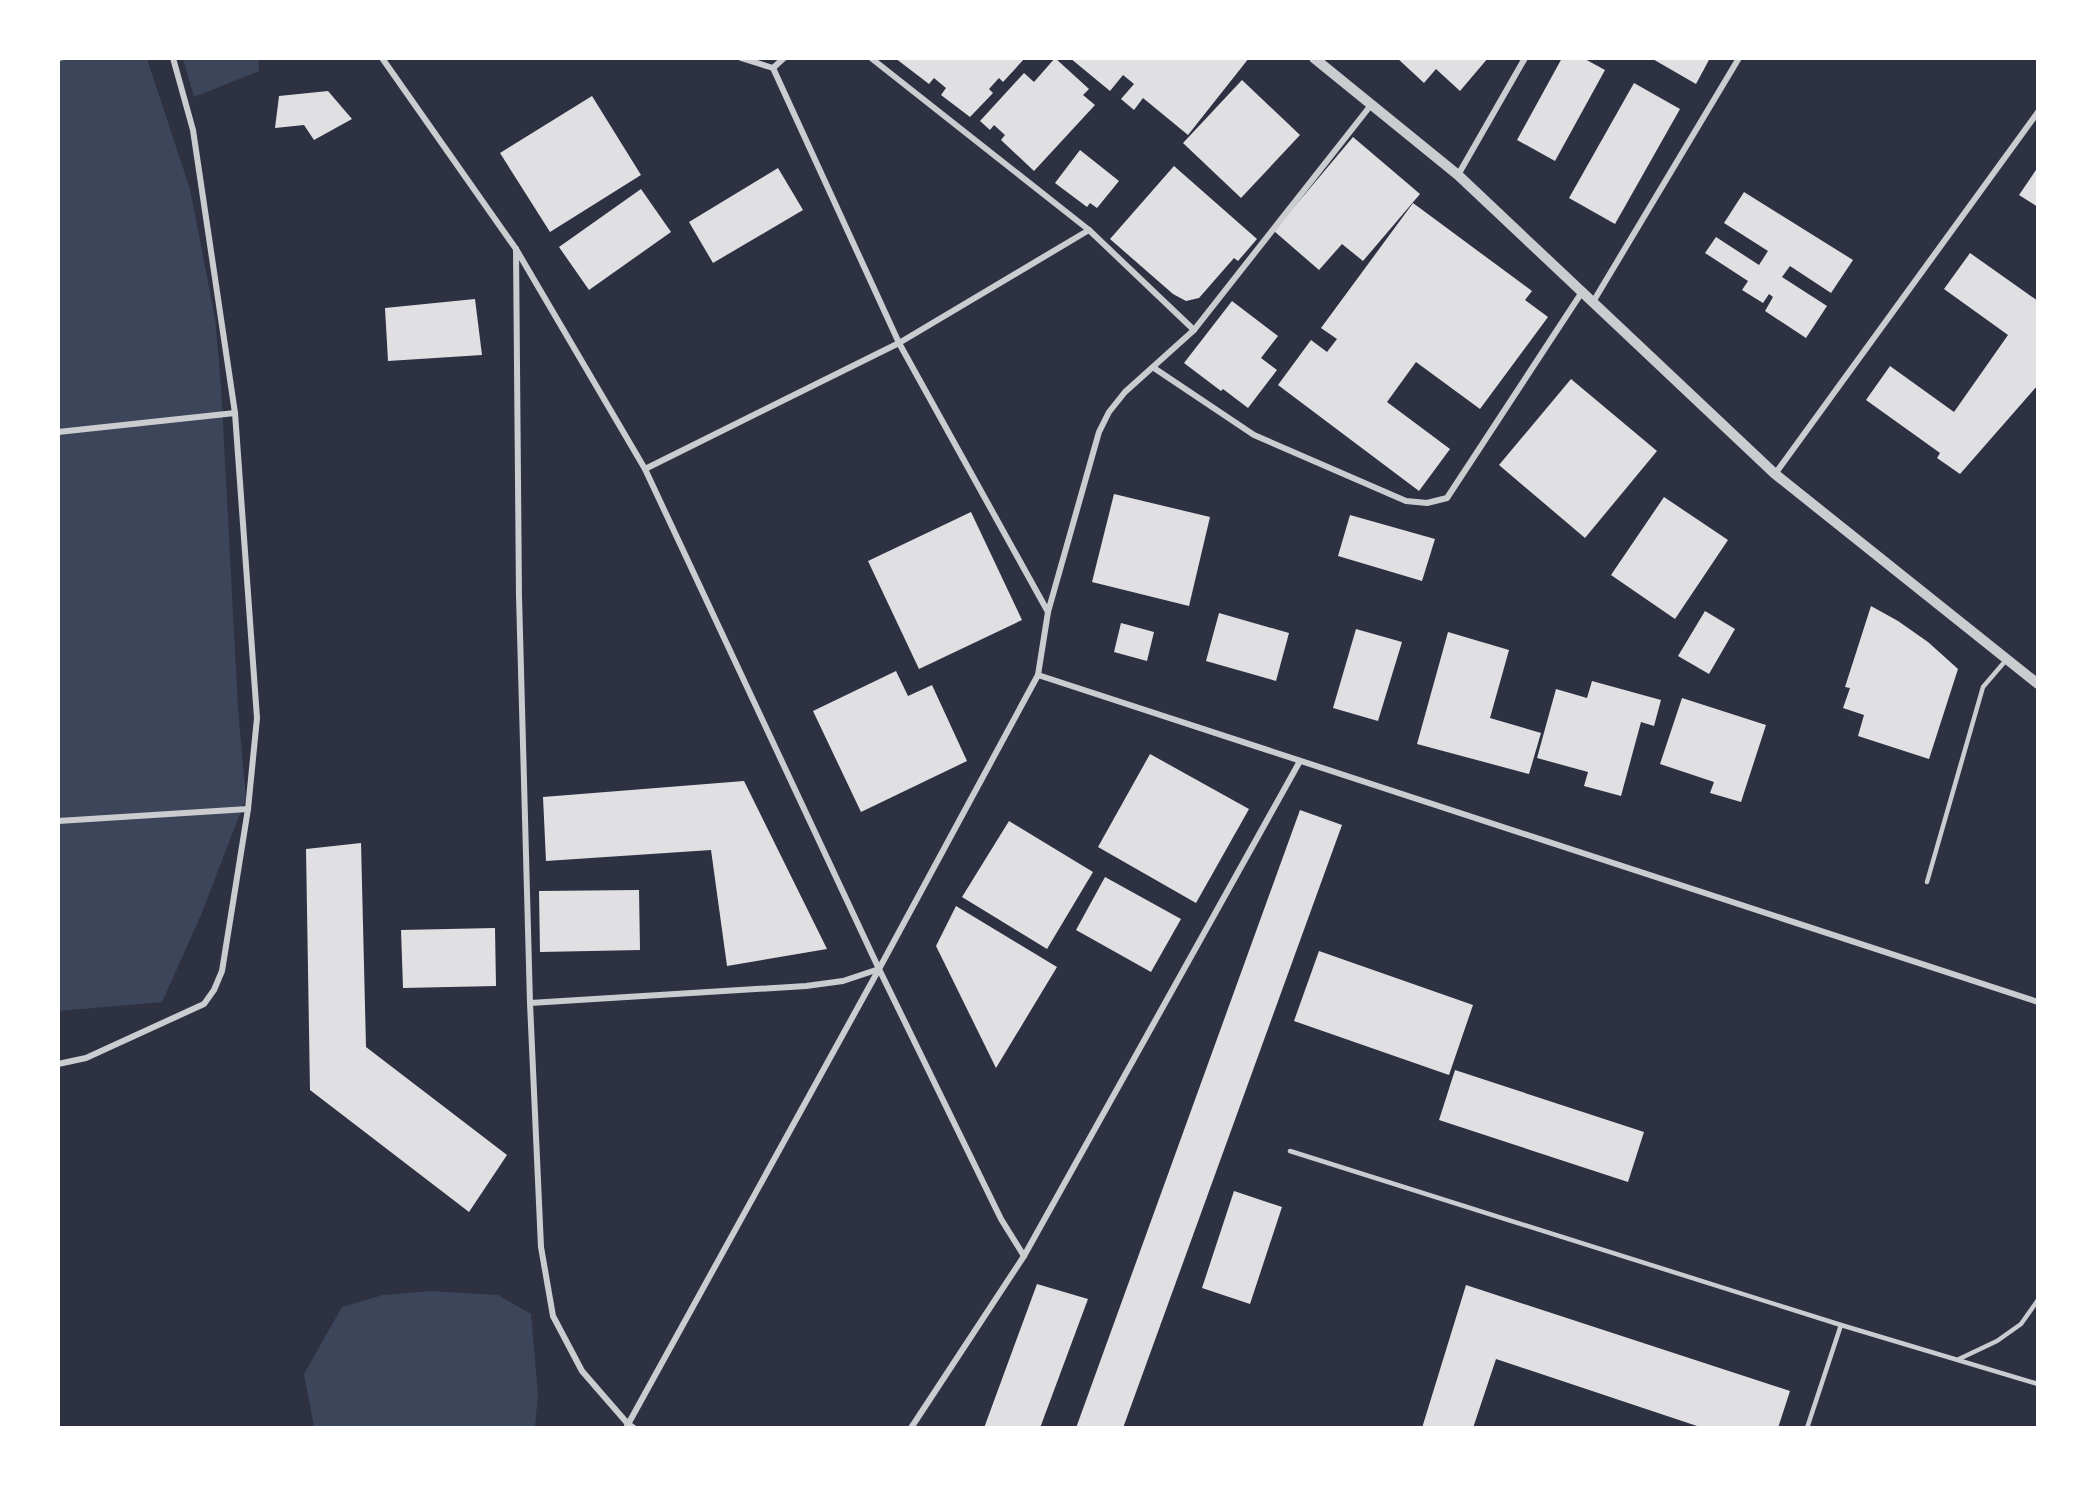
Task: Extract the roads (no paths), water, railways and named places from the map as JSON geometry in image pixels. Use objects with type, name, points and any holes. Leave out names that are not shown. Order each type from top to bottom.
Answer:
[{"type":"street","points":[[58,1064],[86,1058],[204,1004],[214,990],[222,971],[248,809],[257,718],[235,413],[193,130],[173,58]]},
{"type":"street","points":[[382,58],[516,249],[645,469],[879,969],[1001,1219],[1024,1256]]},
{"type":"street","points":[[741,58],[773,69],[899,343],[1048,612]]},
{"type":"street","points":[[773,69],[784,58]]},
{"type":"street","points":[[871,58],[1089,230],[1194,330]]},
{"type":"street","points":[[1314,58],[1458,175],[1774,474],[2037,684]]},
{"type":"street","points":[[1458,175],[1525,58]]},
{"type":"street","points":[[1593,302],[1738,58]]},
{"type":"street","points":[[516,249],[519,596],[530,1003],[540,1247],[553,1316],[582,1371],[629,1426],[1038,675],[1048,612],[1100,432],[1109,412],[1125,392],[1194,330],[1371,105]]},
{"type":"street","points":[[1774,474],[2037,112]]},
{"type":"street","points":[[645,469],[899,343],[1089,230]]},
{"type":"street","points":[[1154,368],[1254,435],[1406,501],[1427,503],[1447,498],[1582,291]]},
{"type":"street","points":[[58,432],[235,413]]},
{"type":"street","points":[[1038,675],[2037,1002]]},
{"type":"street","points":[[911,1428],[1024,1256],[1300,761]]},
{"type":"street","points":[[58,821],[248,809]]},
{"type":"street","points":[[530,1003],[806,986],[843,981],[879,969]]},
{"type":"lane","points":[[1927,882],[1983,687],[2007,659]]},
{"type":"lane","points":[[1290,1150],[1841,1325],[2037,1384]]},
{"type":"lane","points":[[1959,1359],[1997,1341],[2021,1324],[2037,1300]]},
{"type":"lane","points":[[1807,1428],[1841,1325]]}]
